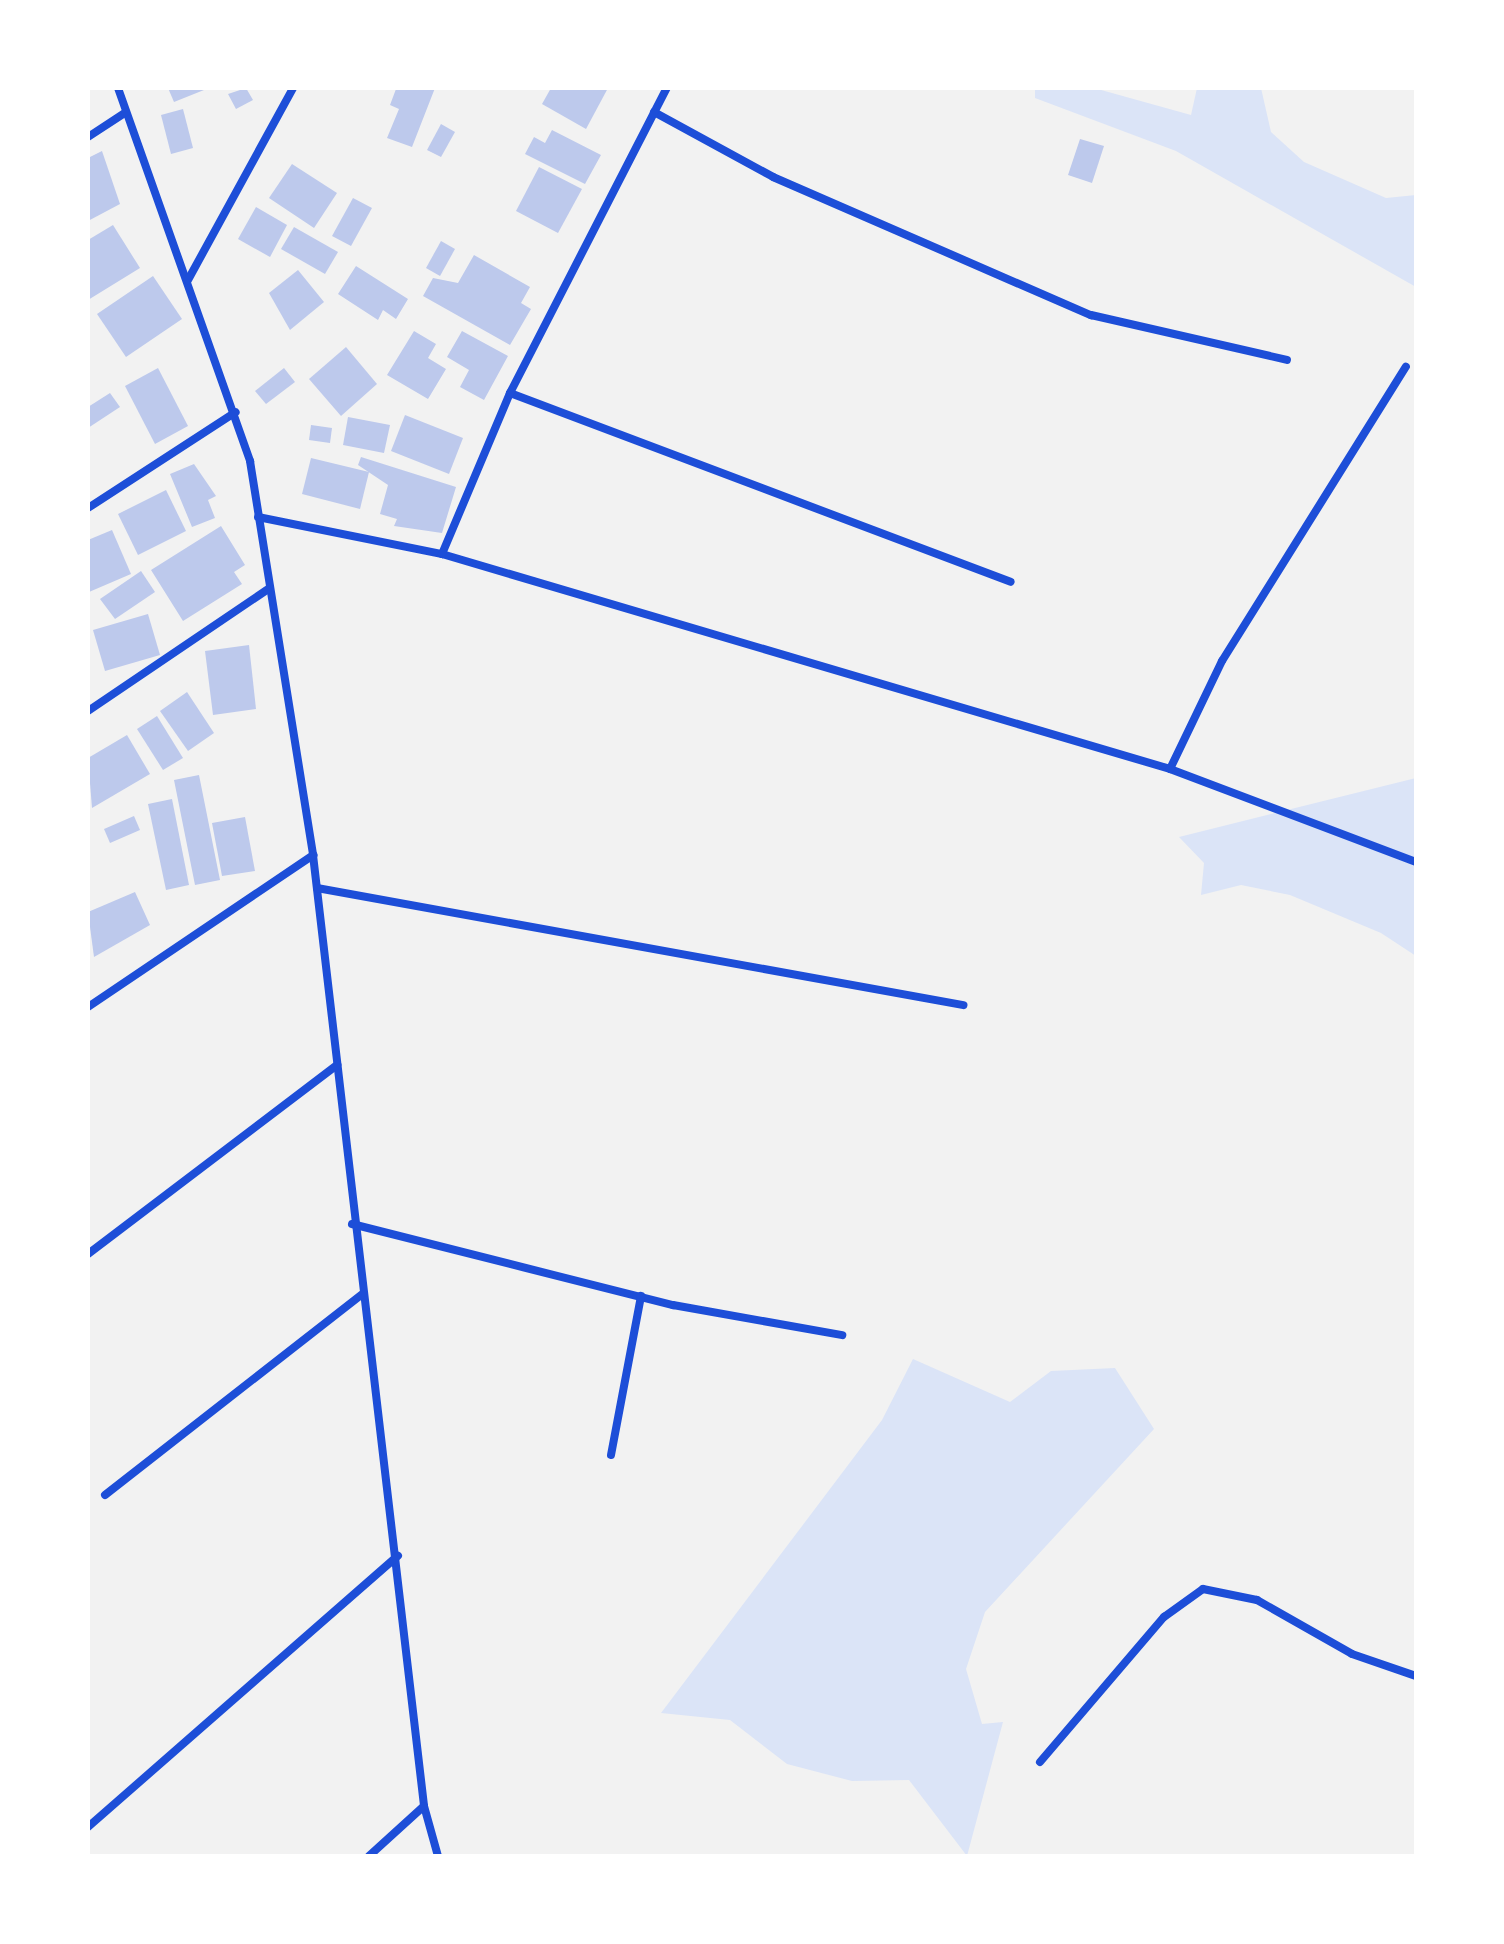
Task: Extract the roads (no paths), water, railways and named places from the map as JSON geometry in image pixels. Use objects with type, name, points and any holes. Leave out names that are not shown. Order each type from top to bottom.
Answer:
[{"type":"street","points":[[118,88],[236,412],[258,517],[313,855],[352,1224],[398,1556],[424,1806],[438,1856]]},
{"type":"street","points":[[188,280],[293,88]]},
{"type":"street","points":[[442,554],[510,393],[667,88]]},
{"type":"street","points":[[88,137],[126,112]]},
{"type":"street","points":[[654,112],[773,177],[1091,315],[1287,360]]},
{"type":"street","points":[[1170,769],[1222,661],[1406,367]]},
{"type":"street","points":[[510,393],[1011,582]]},
{"type":"street","points":[[88,508],[236,412]]},
{"type":"street","points":[[258,517],[442,554],[1170,769],[1416,862]]},
{"type":"street","points":[[88,711],[268,589]]},
{"type":"street","points":[[88,1007],[313,855]]},
{"type":"street","points":[[317,888],[963,1005]]},
{"type":"street","points":[[88,1254],[337,1065]]},
{"type":"street","points":[[352,1224],[641,1296],[842,1335]]},
{"type":"street","points":[[105,1495],[362,1294]]},
{"type":"street","points":[[611,1455],[641,1296]]},
{"type":"street","points":[[88,1827],[398,1556]]},
{"type":"street","points":[[1040,1762],[1164,1617],[1203,1589],[1257,1600],[1352,1654],[1416,1676]]},
{"type":"street","points":[[369,1856],[424,1806]]}]
